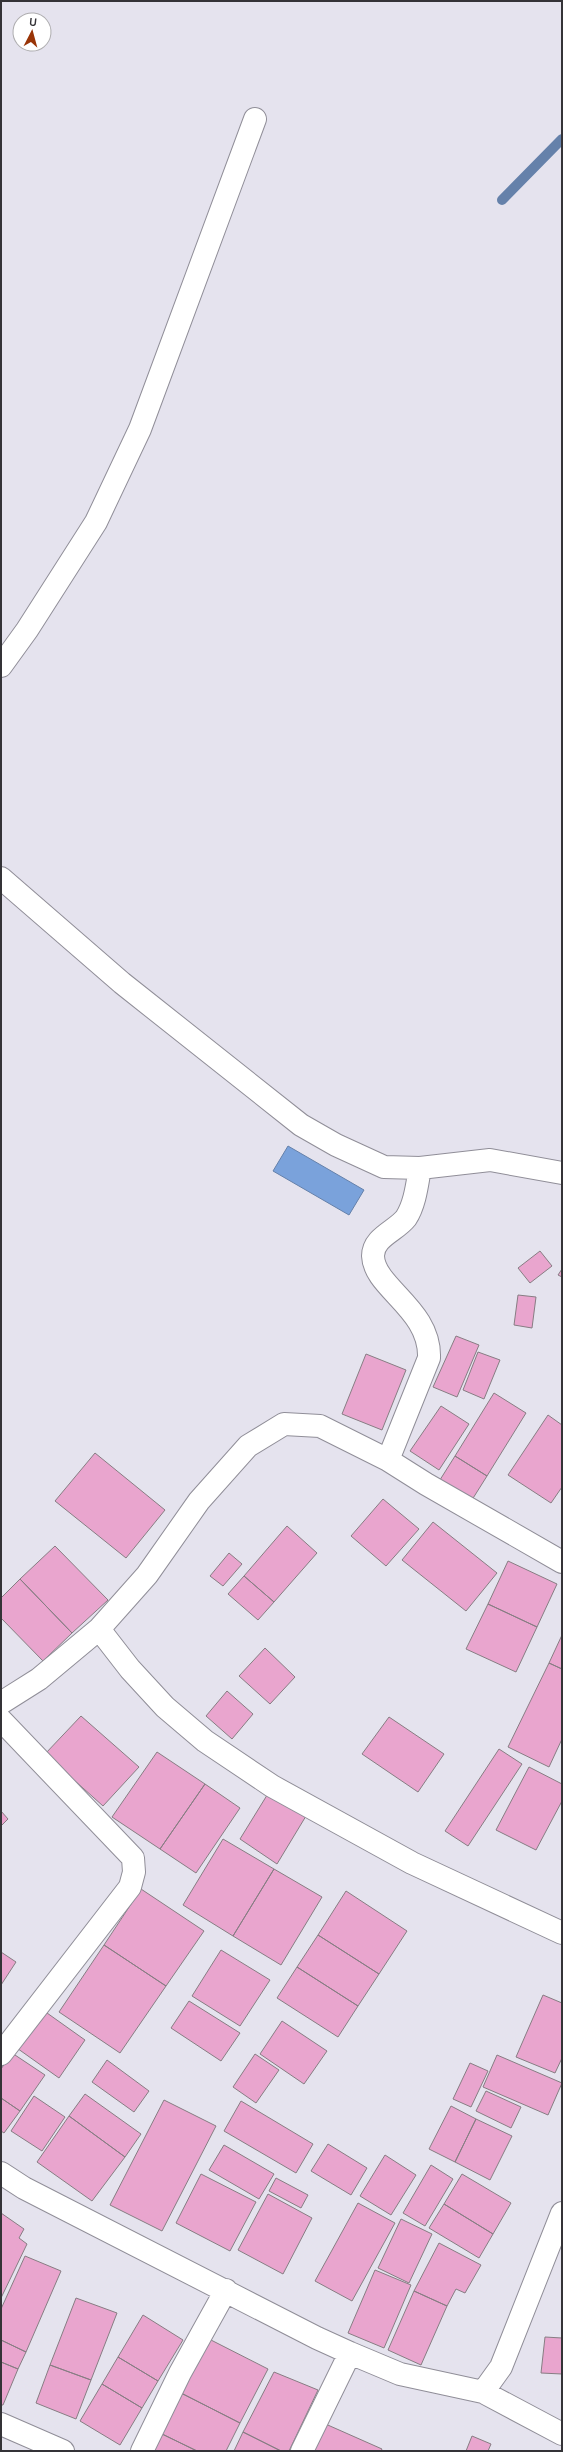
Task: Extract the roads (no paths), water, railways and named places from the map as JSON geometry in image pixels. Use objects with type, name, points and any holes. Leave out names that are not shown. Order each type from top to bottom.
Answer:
[{"type":"street","points":[[1,666],[27,630],[96,522],[140,429],[255,120]]},
{"type":"street","points":[[1,878],[122,983],[301,1125],[336,1145],[384,1167],[420,1168],[490,1160],[562,1173]]},
{"type":"street","points":[[388,1460],[429,1358],[430,1349],[415,1314],[381,1275],[373,1256],[378,1241],[398,1228],[407,1217],[413,1203],[420,1168]]},
{"type":"street","points":[[1,1703],[40,1679],[99,1629],[147,1575],[199,1502],[248,1446],[284,1424],[320,1426],[388,1460],[426,1484],[562,1562]]},
{"type":"street","points":[[99,1629],[130,1669],[166,1707],[205,1741],[266,1782],[412,1863],[562,1933]]},
{"type":"street","points":[[1,1720],[132,1858],[134,1872],[130,1887],[1,2054]]},
{"type":"street","points":[[1,2173],[24,2188],[350,2353],[400,2374],[483,2392],[562,2434]]},
{"type":"street","points":[[483,2392],[502,2367],[562,2213]]},
{"type":"street","points":[[142,2451],[180,2373],[226,2290]]},
{"type":"street","points":[[302,2451],[350,2353]]},
{"type":"street","points":[[1,2424],[63,2451]]},
{"type":"water","points":[[288,1146],[364,1190],[349,1215],[273,1171]]},
{"type":"waterway","points":[[502,200],[562,139]]}]
